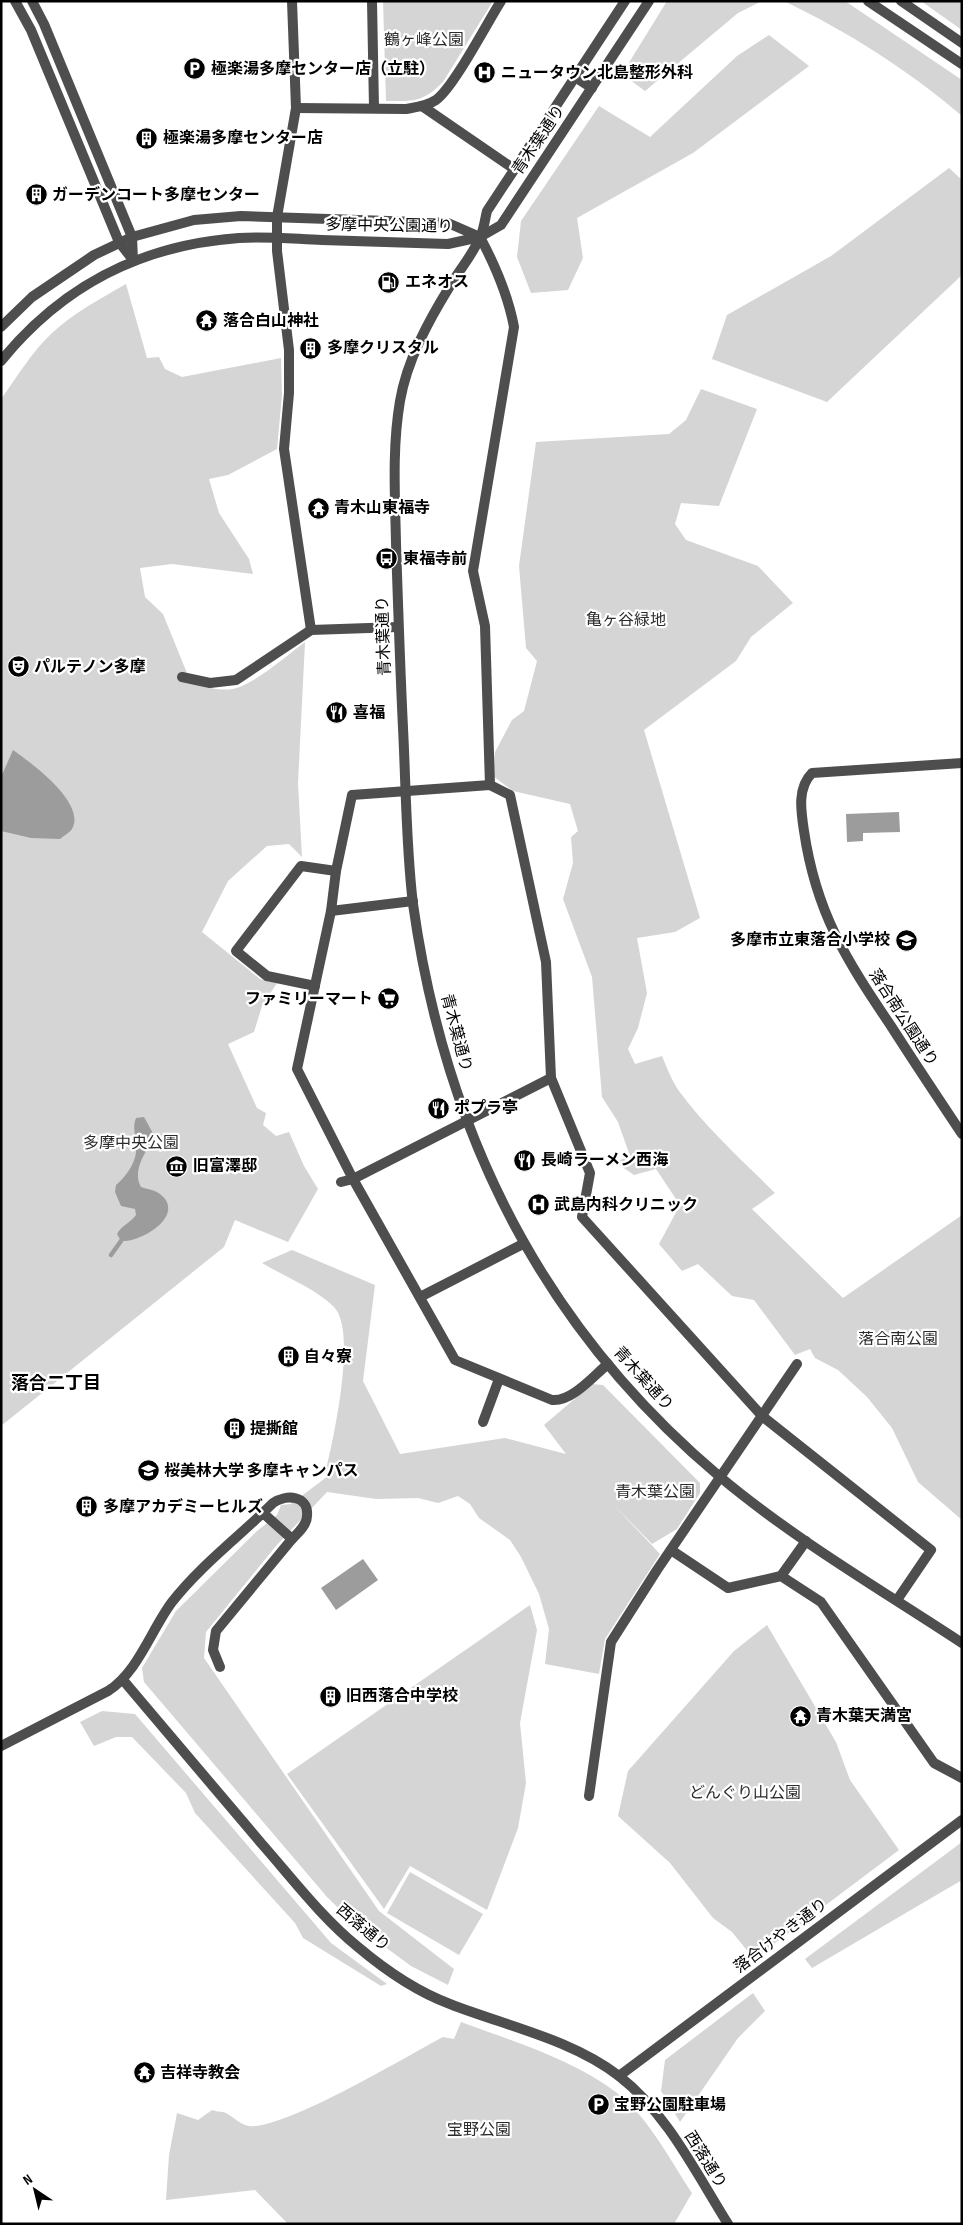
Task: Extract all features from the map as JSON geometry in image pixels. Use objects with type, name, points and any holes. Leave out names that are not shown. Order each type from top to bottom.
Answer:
[{"type":"street","points":[[15,1],[31,30],[119,242],[133,260]]},
{"type":"street","points":[[32,1],[44,24],[132,237],[133,260]]},
{"type":"street","points":[[292,1],[296,108],[277,217],[277,239],[289,350],[289,393],[284,449],[311,630]]},
{"type":"street","points":[[372,1],[374,108]]},
{"type":"street","points":[[296,108],[422,106],[437,99],[450,85],[501,1]]},
{"type":"street","name":"青木葉通り","points":[[625,1],[487,211],[480,237],[443,298],[421,340],[408,371],[401,396],[394,464],[398,627],[413,901],[426,975],[439,1035],[466,1120],[493,1186],[523,1244],[559,1302],[608,1364],[676,1438],[764,1512],[962,1643]]},
{"type":"street","name":"青木葉通り","points":[[480,237],[501,224],[649,1]]},
{"type":"street","points":[[868,1],[962,64]]},
{"type":"street","points":[[901,1],[962,43]]},
{"type":"street","points":[[575,76],[592,88]]},
{"type":"street","points":[[422,106],[514,169]]},
{"type":"street","name":"多摩中央公園通り","points":[[1,327],[32,297],[66,272],[119,242],[194,220],[241,216],[448,223],[480,237]]},
{"type":"street","points":[[480,237],[497,268],[514,328],[473,571],[485,626],[490,785]]},
{"type":"street","name":"多摩中央公園通り","points":[[1,361],[18,341],[46,314],[85,286],[133,260],[161,250],[201,242],[241,238],[448,244],[480,237]]},
{"type":"street","points":[[182,677],[210,682],[236,680],[311,630],[398,627]]},
{"type":"street","name":"落合南公園通り","points":[[962,763],[812,773],[802,788],[802,820],[808,857],[815,886],[839,945],[962,1134]]},
{"type":"street","points":[[608,1364],[570,1396],[560,1401],[552,1400],[455,1360],[353,1179],[297,1069],[331,911],[336,871],[352,795],[490,785],[510,795],[546,962],[550,1078],[590,1173],[582,1217],[762,1416],[931,1550],[897,1600]]},
{"type":"street","points":[[315,986],[267,976],[236,951],[301,866],[336,871]]},
{"type":"street","points":[[331,911],[413,901]]},
{"type":"street","points":[[341,1182],[353,1179],[550,1078]]},
{"type":"street","points":[[420,1297],[523,1244]]},
{"type":"street","points":[[589,1796],[611,1642],[720,1476],[797,1364]]},
{"type":"street","points":[[483,1422],[499,1379]]},
{"type":"street","points":[[1,1746],[108,1691],[123,1680],[171,1604],[191,1581],[273,1503],[285,1497],[301,1501],[305,1506],[307,1516],[292,1539],[216,1631],[213,1650],[220,1667]]},
{"type":"street","points":[[263,1513],[292,1539]]},
{"type":"street","points":[[672,1550],[728,1588],[781,1576],[806,1540]]},
{"type":"street","points":[[781,1576],[821,1602],[934,1764],[962,1778]]},
{"type":"street","name":"西落通り","points":[[123,1680],[318,1910],[358,1947],[404,1980],[447,2003],[572,2048],[597,2061],[619,2076],[636,2091],[666,2126],[728,2224]]},
{"type":"street","name":"落合けやき通り","points":[[619,2076],[962,1820]]},
{"type":"green space","name":"鶴ヶ峰公園","points":[[383,1],[493,1],[443,82],[436,89],[423,97],[410,101],[386,101]]},
{"type":"green space","points":[[667,1],[762,1],[738,13],[645,91],[622,74]]},
{"type":"green space","points":[[784,1],[845,1],[962,80],[962,116],[898,67],[831,25]]},
{"type":"green space","points":[[921,1],[962,1],[962,30],[959,28]]},
{"type":"green space","points":[[769,35],[809,66],[693,153],[577,218],[583,258],[568,290],[531,293],[517,257],[521,221],[599,106],[650,137],[737,56]]},
{"type":"green space","points":[[949,168],[962,180],[962,275],[827,402],[712,359],[727,315],[831,256]]},
{"type":"green space","name":"多摩中央公園","points":[[126,284],[147,358],[159,357],[165,369],[182,377],[281,358],[282,395],[277,449],[228,475],[209,479],[219,513],[249,559],[253,574],[172,564],[140,568],[145,597],[163,614],[191,683],[222,689],[233,689],[242,686],[260,676],[305,642],[298,783],[302,857],[289,844],[267,846],[228,881],[202,932],[260,979],[277,983],[262,1006],[254,1032],[228,1044],[257,1108],[266,1113],[263,1125],[276,1136],[289,1132],[304,1166],[318,1189],[288,1242],[235,1220],[224,1247],[1,1426],[1,399],[31,357],[59,326]]},
{"type":"green space","name":"亀ヶ谷緑地","points":[[701,389],[757,409],[719,506],[681,503],[675,524],[686,540],[758,566],[793,603],[751,637],[736,661],[644,730],[700,918],[675,932],[637,938],[647,993],[638,1028],[628,1049],[635,1064],[662,1056],[674,1083],[690,1105],[725,1144],[775,1193],[752,1209],[843,1298],[962,1215],[962,1520],[918,1482],[892,1428],[867,1397],[838,1370],[815,1358],[810,1349],[795,1355],[754,1300],[732,1296],[698,1264],[682,1271],[659,1244],[680,1205],[656,1169],[634,1175],[615,1162],[630,1156],[618,1122],[602,1097],[592,977],[563,899],[573,863],[571,837],[578,831],[570,804],[513,791],[493,776],[495,752],[512,720],[524,711],[537,661],[526,648],[519,566],[536,442],[669,434],[686,420]]},
{"type":"green space","name":"青木葉公園","points":[[292,1250],[375,1285],[363,1381],[400,1454],[505,1438],[566,1454],[544,1425],[592,1384],[603,1385],[700,1483],[700,1493],[677,1529],[652,1544],[612,1503],[660,1554],[605,1639],[599,1674],[545,1664],[549,1629],[539,1594],[521,1557],[510,1540],[479,1518],[470,1504],[458,1496],[438,1503],[418,1498],[376,1499],[327,1492],[276,1546],[206,1632],[204,1658],[379,1911],[454,1969],[448,1985],[411,1966],[358,1927],[327,1897],[144,1682],[142,1668],[176,1611],[257,1531],[277,1515],[281,1505],[291,1504],[328,1476],[327,1465],[342,1384],[344,1337],[341,1319],[334,1307],[309,1288],[262,1263]]},
{"type":"green space","points":[[530,1605],[537,1630],[520,1723],[526,1783],[518,1828],[487,1910],[410,1866],[384,1909],[287,1774]]},
{"type":"green space","name":"どんぐり山公園","points":[[767,1625],[836,1742],[850,1780],[899,1850],[754,1959],[732,1932],[713,1918],[670,1863],[618,1816],[628,1771],[734,1651]]},
{"type":"green space","points":[[102,1711],[135,1714],[331,1943],[387,1984],[381,1986],[303,1938],[295,1923],[195,1813],[186,1793],[132,1737],[116,1737],[94,1746],[80,1722]]},
{"type":"green space","points":[[962,1842],[962,1880],[812,1968],[805,1959]]},
{"type":"green space","points":[[410,1872],[483,1914],[459,1955],[387,1913]]},
{"type":"green space","points":[[753,1993],[765,2011],[738,2038],[680,2122],[661,2091],[665,2060]]},
{"type":"green space","name":"宝野公園","points":[[461,2022],[561,2060],[599,2081],[629,2103],[649,2127],[692,2193],[674,2224],[288,2224],[255,2190],[166,2200],[169,2155],[177,2113],[198,2120],[212,2110],[226,2113],[249,2126],[266,2124],[316,2105],[443,2037],[454,2039]]},
{"type":"shaded area","points":[[13,750],[43,773],[72,807],[74,819],[72,829],[60,839],[31,838],[1,831],[1,777]]},
{"type":"shaded area","points":[[899,812],[900,832],[863,833],[863,841],[847,842],[846,814]]},
{"type":"shaded area","points":[[144,1117],[155,1137],[141,1162],[138,1174],[139,1181],[141,1187],[160,1194],[167,1202],[168,1210],[165,1219],[149,1233],[130,1240],[121,1241],[117,1234],[136,1215],[135,1209],[121,1206],[115,1192],[116,1185],[128,1172],[135,1156],[134,1128],[136,1118]]},
{"type":"shaded area","points":[[363,1559],[378,1580],[336,1610],[321,1588]]},
{"type":"waterway","points":[[111,1255],[121,1241]]},
{"type":"place","name":"極楽湯多摩センター店（立駐）","points":[[195,69]]},
{"type":"place","name":"ニュータウン北島整形外科","points":[[485,73]]},
{"type":"place","name":"極楽湯多摩センター店","points":[[147,138]]},
{"type":"place","name":"ガーデンコート多摩センター","points":[[36,195]]},
{"type":"place","name":"エネオス","points":[[389,282]]},
{"type":"place","name":"落合白山神社","points":[[207,321]]},
{"type":"place","name":"多摩クリスタル","points":[[311,348]]},
{"type":"place","name":"青木山東福寺","points":[[318,508]]},
{"type":"place","name":"東福寺前","points":[[387,559]]},
{"type":"place","name":"パルテノン多摩","points":[[18,667]]},
{"type":"place","name":"喜福","points":[[337,713]]},
{"type":"place","name":"多摩市立東落合小学校","points":[[906,940]]},
{"type":"place","name":"ファミリーマート","points":[[389,999]]},
{"type":"place","name":"ポプラ亭","points":[[438,1108]]},
{"type":"place","name":"長崎ラーメン西海","points":[[525,1160]]},
{"type":"place","name":"旧富澤邸","points":[[177,1166]]},
{"type":"place","name":"武島内科クリニック","points":[[538,1205]]},
{"type":"place","name":"自々寮","points":[[288,1357]]},
{"type":"place","name":"提撕館","points":[[234,1429]]},
{"type":"place","name":"桜美林大学 多摩キャンパス","points":[[148,1471]]},
{"type":"place","name":"多摩アカデミーヒルズ","points":[[87,1507]]},
{"type":"place","name":"旧西落合中学校","points":[[330,1696]]},
{"type":"place","name":"青木葉天満宮","points":[[800,1716]]},
{"type":"place","name":"吉祥寺教会","points":[[144,2073]]},
{"type":"place","name":"宝野公園駐車場","points":[[598,2105]]},
{"type":"district","name":"落合二丁目","points":[[56,1383]]},
{"type":"park label","name":"落合南公園","points":[[898,1339]]}]
